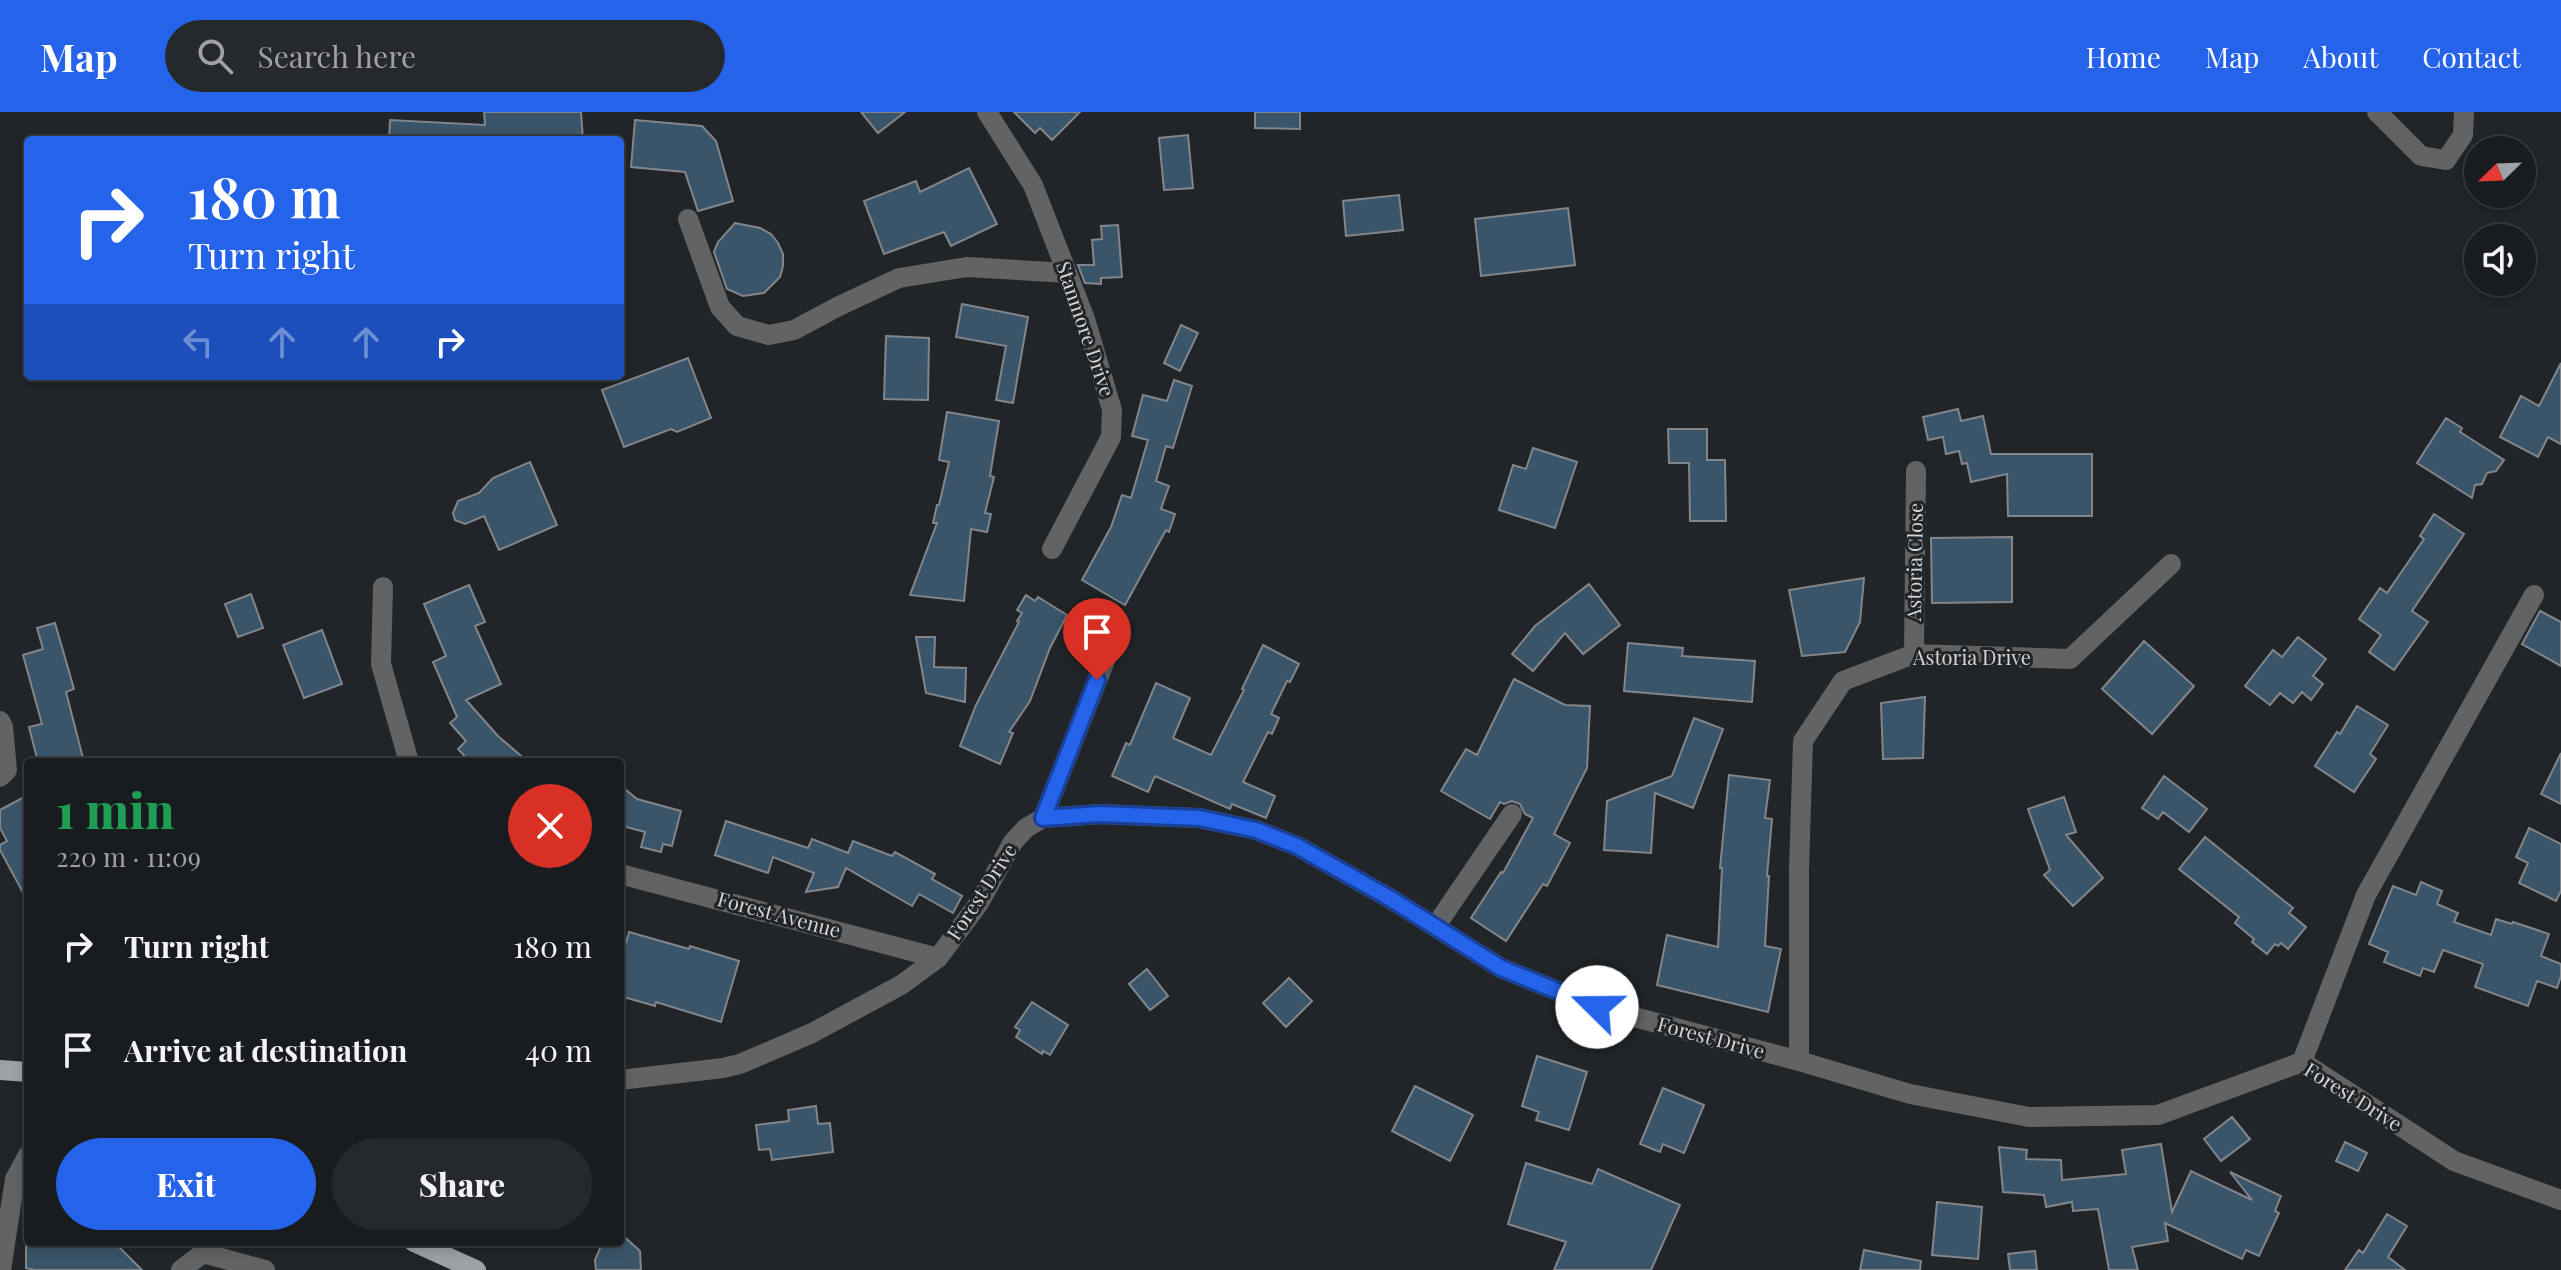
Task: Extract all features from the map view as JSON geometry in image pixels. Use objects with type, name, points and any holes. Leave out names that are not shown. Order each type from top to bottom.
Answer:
[{"type":"main road","points":[[0,1070],[24,1072]]},
{"type":"main road","points":[[423,1246],[476,1270]]},
{"type":"street","name":"Stanmore Drive","points":[[987,112],[1033,185],[1085,319],[1112,410],[1111,437],[1052,549]]},
{"type":"street","points":[[2377,112],[2421,156],[2446,160],[2463,135],[2464,112]]},
{"type":"street","points":[[688,219],[720,307],[737,326],[769,335],[794,330],[899,278],[967,267],[1067,273]]},
{"type":"street","name":"Astoria Close","points":[[1914,654],[1916,471]]},
{"type":"street","name":"Astoria Drive","points":[[1799,1061],[1803,741],[1843,681],[1914,654],[2070,659],[2171,564]]},
{"type":"street","points":[[383,587],[381,664],[408,758]]},
{"type":"street","points":[[2302,1062],[2366,895],[2534,595]]},
{"type":"street","points":[[1043,818],[1119,625]]},
{"type":"street","points":[[0,721],[7,770],[0,777]]},
{"type":"street","name":"Forest Drive","points":[[624,1080],[740,1064],[812,1033],[901,985],[938,958],[979,903],[1013,842],[1026,828],[1043,818],[1100,814],[1199,818],[1256,830],[1297,846],[1391,899],[1501,968],[1597,1007],[1910,1094],[2029,1117],[2158,1115],[2302,1062],[2454,1161],[2561,1200]]},
{"type":"street","points":[[1435,927],[1512,814]]},
{"type":"street","name":"Forest Avenue","points":[[624,875],[938,958]]},
{"type":"street","points":[[1,1270],[15,1179],[24,1162]]},
{"type":"street","points":[[181,1270],[203,1253],[265,1270]]},
{"type":"building","points":[[484,112],[581,112],[583,136],[389,136],[390,120],[485,125]]},
{"type":"building","points":[[861,112],[905,112],[878,133]]},
{"type":"building","points":[[1014,112],[1080,112],[1052,140],[1040,128],[1035,133]]},
{"type":"building","points":[[1255,112],[1300,112],[1300,129],[1255,128]]},
{"type":"building","points":[[635,120],[702,126],[716,141],[733,201],[698,211],[685,172],[631,167]]},
{"type":"building","points":[[1188,135],[1193,188],[1164,190],[1159,138]]},
{"type":"building","points":[[969,168],[997,224],[951,246],[944,232],[884,254],[864,201],[916,181],[920,192]]},
{"type":"building","points":[[1399,195],[1403,230],[1346,236],[1343,201]]},
{"type":"building","points":[[1568,208],[1575,265],[1481,276],[1475,219]]},
{"type":"building","points":[[735,223],[760,228],[771,234],[783,254],[780,277],[764,293],[743,296],[727,289],[714,252],[718,242]]},
{"type":"building","points":[[1118,225],[1122,277],[1101,278],[1101,284],[1085,283],[1078,265],[1094,265],[1092,240],[1102,239],[1101,226]]},
{"type":"building","points":[[962,304],[1028,317],[1013,403],[996,400],[1006,346],[956,337]]},
{"type":"building","points":[[1181,325],[1198,333],[1180,371],[1164,363]]},
{"type":"building","points":[[886,336],[929,338],[928,400],[884,399]]},
{"type":"building","points":[[688,358],[711,418],[677,432],[671,429],[624,447],[602,390]]},
{"type":"building","points":[[2561,363],[2561,444],[2548,437],[2538,457],[2500,437],[2521,396],[2539,406]]},
{"type":"building","points":[[1174,380],[1192,386],[1173,448],[1166,446],[1156,481],[1169,486],[1161,509],[1175,514],[1169,532],[1166,530],[1125,605],[1082,580],[1111,527],[1122,495],[1131,498],[1148,440],[1132,436],[1143,395],[1167,401]]},
{"type":"building","points":[[1958,409],[1961,421],[1983,416],[1991,454],[2092,454],[2092,516],[2008,516],[2007,474],[1971,482],[1967,463],[1962,464],[1959,451],[1946,454],[1943,437],[1928,440],[1923,417]]},
{"type":"building","points":[[947,412],[999,421],[990,476],[994,477],[985,513],[991,514],[987,532],[971,529],[964,601],[910,595],[937,523],[933,523],[949,462],[939,460]]},
{"type":"building","points":[[2446,418],[2462,428],[2460,432],[2504,460],[2496,471],[2487,473],[2482,484],[2475,485],[2472,498],[2417,463]]},
{"type":"building","points":[[1668,429],[1707,429],[1707,460],[1725,460],[1726,521],[1690,521],[1689,463],[1669,463]]},
{"type":"building","points":[[1533,448],[1577,462],[1555,528],[1499,510],[1513,465],[1526,469]]},
{"type":"building","points":[[530,462],[557,525],[499,550],[484,516],[465,524],[455,520],[453,513],[458,501],[479,493],[493,478]]},
{"type":"building","points":[[2434,514],[2464,534],[2412,611],[2428,622],[2394,670],[2369,652],[2381,635],[2359,619],[2380,588],[2387,593],[2424,539],[2420,536]]},
{"type":"building","points":[[2012,537],[2012,602],[1932,603],[1931,538]]},
{"type":"building","points":[[1864,578],[1860,622],[1845,652],[1802,656],[1789,590]]},
{"type":"building","points":[[1589,584],[1620,625],[1583,654],[1565,633],[1533,671],[1512,654],[1535,626]]},
{"type":"building","points":[[469,585],[485,622],[475,626],[501,684],[466,700],[498,736],[523,758],[466,758],[458,749],[466,741],[450,723],[457,717],[433,662],[446,656],[424,604]]},
{"type":"building","points":[[251,594],[263,628],[238,637],[225,604]]},
{"type":"building","points":[[1026,595],[1035,601],[1038,597],[1067,615],[1050,648],[1030,701],[1009,732],[1013,733],[1000,764],[960,746],[976,705],[1019,622],[1022,613],[1017,610]]},
{"type":"building","points":[[2540,611],[2561,622],[2561,666],[2522,644]]},
{"type":"building","points":[[55,623],[74,689],[66,692],[83,758],[37,758],[29,727],[42,724],[23,655],[43,649],[37,628]]},
{"type":"building","points":[[322,630],[342,684],[304,698],[283,645]]},
{"type":"building","points":[[916,637],[935,637],[934,667],[966,668],[965,702],[926,693]]},
{"type":"building","points":[[2298,637],[2326,659],[2313,676],[2323,684],[2311,700],[2302,692],[2293,703],[2280,693],[2270,705],[2245,686],[2273,650],[2282,657]]},
{"type":"building","points":[[2144,641],[2194,686],[2152,734],[2102,689]]},
{"type":"building","points":[[1628,643],[1683,648],[1682,656],[1755,661],[1752,702],[1624,691]]},
{"type":"building","points":[[1263,645],[1299,664],[1271,714],[1279,718],[1272,734],[1268,732],[1243,782],[1275,796],[1266,818],[1232,804],[1230,809],[1155,776],[1148,792],[1112,776],[1126,743],[1130,745],[1156,683],[1190,698],[1173,738],[1211,755]]},
{"type":"building","points":[[1514,679],[1565,705],[1590,706],[1587,768],[1554,834],[1570,843],[1547,886],[1543,884],[1506,941],[1471,918],[1503,873],[1533,818],[1525,814],[1520,804],[1512,801],[1500,802],[1490,819],[1441,791],[1466,749],[1477,755]]},
{"type":"building","points":[[1925,697],[1923,758],[1883,759],[1881,703]]},
{"type":"building","points":[[2357,706],[2388,725],[2370,754],[2376,759],[2354,792],[2315,766]]},
{"type":"building","points":[[1694,718],[1723,729],[1693,808],[1655,793],[1651,853],[1604,850],[1607,801],[1672,776]]},
{"type":"building","points":[[2561,753],[2561,804],[2541,794]]},
{"type":"building","points":[[1729,775],[1770,780],[1765,818],[1772,819],[1765,946],[1781,949],[1768,1012],[1657,985],[1667,935],[1718,947],[1720,868]]},
{"type":"building","points":[[2164,776],[2207,809],[2189,832],[2163,812],[2158,819],[2142,808]]},
{"type":"building","points":[[624,788],[637,799],[681,811],[672,846],[663,844],[661,852],[641,847],[645,832],[626,827]]},
{"type":"building","points":[[24,797],[24,895],[0,850],[0,845],[7,841],[0,828],[0,810]]},
{"type":"building","points":[[2064,797],[2076,832],[2066,835],[2103,878],[2073,906],[2044,875],[2050,870],[2028,809]]},
{"type":"building","points":[[726,821],[808,848],[812,839],[848,853],[853,841],[892,856],[895,852],[935,874],[932,879],[962,896],[953,913],[919,894],[912,906],[846,868],[838,887],[806,892],[814,873],[773,857],[768,873],[715,855]]},
{"type":"building","points":[[2529,828],[2561,844],[2561,891],[2556,901],[2519,883],[2528,863],[2516,857]]},
{"type":"building","points":[[2205,837],[2293,908],[2289,913],[2306,927],[2288,949],[2281,943],[2278,946],[2275,944],[2267,954],[2235,923],[2239,917],[2179,869]]},
{"type":"building","points":[[2421,882],[2442,891],[2437,904],[2458,913],[2454,922],[2491,935],[2496,919],[2549,934],[2541,956],[2561,964],[2557,988],[2537,981],[2528,1006],[2475,987],[2483,964],[2443,950],[2434,972],[2423,968],[2420,976],[2384,962],[2388,952],[2369,944],[2393,886],[2416,895]]},
{"type":"building","points":[[629,932],[739,961],[721,1022],[656,1002],[655,1006],[624,997],[624,950]]},
{"type":"building","points":[[1147,969],[1168,996],[1150,1010],[1129,984]]},
{"type":"building","points":[[1289,978],[1312,1001],[1286,1027],[1263,1003]]},
{"type":"building","points":[[1032,1002],[1068,1025],[1050,1055],[1043,1051],[1042,1054],[1016,1037],[1020,1030],[1015,1027]]},
{"type":"building","points":[[1537,1056],[1587,1072],[1569,1130],[1536,1120],[1539,1112],[1522,1106]]},
{"type":"building","points":[[1415,1086],[1473,1115],[1450,1161],[1392,1131]]},
{"type":"building","points":[[1663,1088],[1704,1105],[1684,1153],[1663,1144],[1660,1152],[1640,1144]]},
{"type":"building","points":[[816,1106],[818,1124],[830,1123],[833,1152],[772,1160],[770,1149],[759,1150],[756,1125],[789,1121],[788,1110]]},
{"type":"building","points":[[2232,1117],[2250,1139],[2221,1161],[2204,1139]]},
{"type":"building","points":[[2345,1142],[2367,1153],[2358,1171],[2336,1161]]},
{"type":"building","points":[[2161,1144],[2172,1212],[2191,1171],[2252,1200],[2230,1172],[2281,1196],[2275,1211],[2279,1213],[2259,1256],[2246,1250],[2242,1259],[2165,1223],[2168,1241],[2132,1247],[2138,1270],[2109,1270],[2098,1209],[2073,1211],[2072,1202],[2046,1207],[2044,1195],[2003,1192],[1999,1147],[2027,1150],[2026,1159],[2061,1160],[2062,1180],[2126,1174],[2122,1150]]},
{"type":"building","points":[[1526,1163],[1592,1184],[1598,1169],[1680,1205],[1651,1270],[1554,1270],[1566,1242],[1508,1224]]},
{"type":"building","points":[[1937,1202],[1982,1207],[1978,1259],[1932,1255]]},
{"type":"building","points":[[2387,1214],[2407,1226],[2388,1257],[2405,1270],[2345,1270],[2359,1250],[2363,1253]]},
{"type":"building","points":[[624,1237],[640,1251],[641,1270],[596,1270],[595,1260],[601,1246],[624,1246]]},
{"type":"building","points":[[26,1246],[118,1246],[142,1270],[34,1270],[26,1268]]},
{"type":"building","points":[[1864,1250],[1921,1261],[1920,1270],[1860,1270]]},
{"type":"building","points":[[2035,1251],[2037,1270],[2010,1270],[2008,1254]]},
{"type":"route","points":[[1097,680],[1043,818],[1100,814],[1199,818],[1256,830],[1297,846],[1391,899],[1501,968],[1597,1007]]}]
